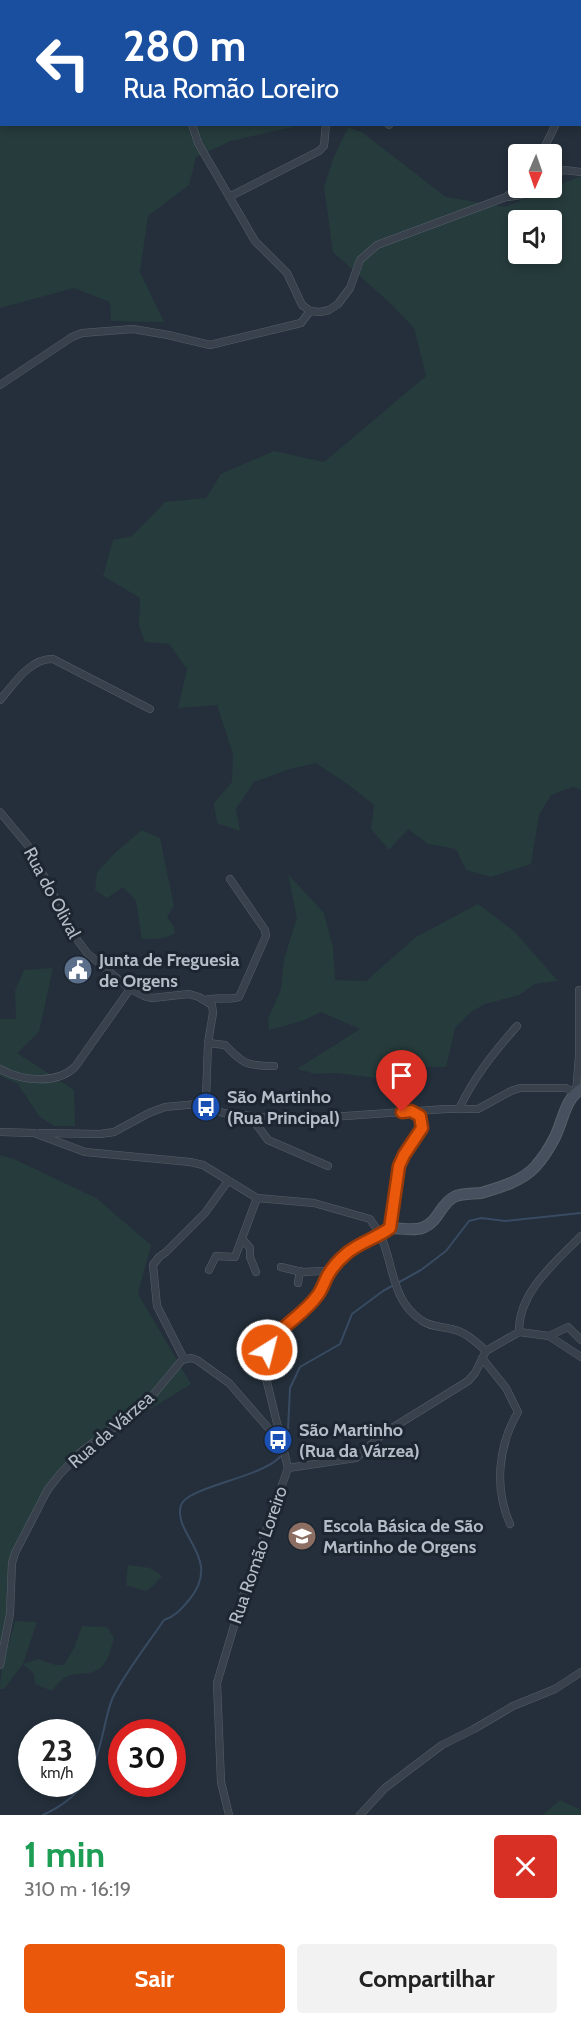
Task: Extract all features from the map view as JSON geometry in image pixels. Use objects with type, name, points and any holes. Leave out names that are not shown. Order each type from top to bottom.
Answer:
[{"type":"street","points":[[193,126],[198,143],[255,241],[287,273],[302,305],[310,311],[329,310],[338,304],[350,288],[360,260],[377,245],[506,197]]},
{"type":"street","points":[[229,197],[319,151],[324,146],[326,126]]},
{"type":"street","points":[[546,144],[555,126]]},
{"type":"street","points":[[562,171],[581,172]]},
{"type":"street","points":[[0,385],[72,337],[82,333],[132,329],[210,345],[301,323],[310,311]]},
{"type":"street","points":[[0,700],[31,667],[46,658],[53,658],[150,709]]},
{"type":"street","name":"Rua do Olival","points":[[0,812],[29,847],[49,889],[85,952],[130,989],[144,996],[152,998],[189,994],[205,1000],[214,997],[234,999],[239,997],[266,941],[265,930],[230,879]]},
{"type":"street","points":[[0,1069],[20,1077],[49,1079],[67,1074],[75,1067],[130,989]]},
{"type":"street","points":[[411,1111],[420,1116],[422,1128],[399,1166],[390,1228],[417,1230],[425,1227],[431,1224],[449,1200],[455,1196],[482,1192],[525,1176],[545,1154],[570,1099],[578,1091],[579,990]]},
{"type":"street","points":[[205,1000],[212,1005],[213,1013],[208,1043],[206,1098],[208,1103],[219,1112],[253,1117],[307,1119],[411,1111],[478,1109],[520,1088],[566,1088],[578,1091]]},
{"type":"street","points":[[459,1109],[472,1081],[517,1026]]},
{"type":"street","points":[[208,1043],[225,1045],[245,1064],[274,1066]]},
{"type":"street","points":[[579,1056],[581,1064]]},
{"type":"street","points":[[0,1132],[100,1134],[114,1132],[165,1107],[208,1103]]},
{"type":"street","points":[[253,1117],[255,1124],[268,1140],[328,1166]]},
{"type":"street","points":[[34,1133],[85,1152],[196,1164],[257,1198],[314,1203],[370,1219],[380,1236],[396,1289],[404,1304],[419,1319],[429,1325],[452,1329],[468,1335],[484,1354],[506,1388],[518,1413],[503,1447],[500,1465],[502,1500],[510,1524]]},
{"type":"street","points":[[228,1181],[205,1213],[153,1265],[157,1306],[184,1359],[197,1360],[229,1383],[268,1429],[279,1435]]},
{"type":"street","points":[[209,1270],[216,1256],[235,1257],[257,1198]]},
{"type":"street","name":"Rua Romão Loreiro","points":[[229,1815],[222,1782],[217,1683],[243,1596],[288,1468],[265,1374],[264,1359],[272,1339],[279,1330],[303,1312],[318,1295],[328,1273],[347,1252],[380,1236],[390,1228]]},
{"type":"street","points":[[519,1332],[519,1318],[528,1297],[539,1280],[581,1236]]},
{"type":"street","points":[[242,1239],[250,1248],[250,1257],[256,1272]]},
{"type":"street","points":[[281,1267],[328,1273]]},
{"type":"street","points":[[298,1282],[300,1271]]},
{"type":"street","points":[[549,1336],[568,1327],[581,1340]]},
{"type":"street","points":[[288,1468],[356,1458],[384,1433],[468,1381],[475,1373],[484,1354],[519,1332],[549,1336],[581,1357]]},
{"type":"street","name":"Rua da Várzea","points":[[0,1665],[10,1614],[12,1563],[48,1489],[82,1451],[144,1406],[184,1359]]},
{"type":"street","points":[[360,1815],[386,1788],[442,1744],[474,1729],[513,1706],[555,1689],[581,1672]]},
{"type":"green space","points":[[0,126],[297,126],[231,141],[196,157],[189,185],[148,216],[140,272],[164,322],[111,321],[110,302],[74,288],[0,308]]},
{"type":"green space","points":[[348,127],[363,133],[446,197],[505,207],[527,198],[562,198],[562,184],[581,176],[581,790],[573,787],[551,795],[539,815],[531,864],[491,877],[466,870],[456,849],[428,844],[408,829],[389,850],[371,829],[374,805],[316,763],[290,769],[254,782],[236,809],[240,831],[217,823],[214,803],[232,782],[233,754],[217,705],[178,708],[187,669],[169,644],[145,642],[139,625],[140,598],[103,576],[113,540],[132,536],[165,502],[206,498],[221,474],[274,451],[324,462],[426,376],[414,328],[333,252],[324,187],[333,159]]},
{"type":"green space","points":[[142,830],[160,838],[174,906],[167,917],[175,933],[163,938],[142,939],[136,901],[123,887],[107,898],[95,890],[97,872]]},
{"type":"green space","points":[[288,874],[324,913],[333,947],[335,980],[366,981],[416,937],[478,904],[514,931],[558,981],[535,984],[519,995],[485,1004],[471,1012],[455,1028],[446,1067],[425,1067],[392,1080],[336,1073],[315,1074],[297,1069],[360,1029],[321,1012],[302,1021],[269,1030],[268,1019],[281,989],[284,959],[297,918]]},
{"type":"green space","points":[[53,968],[39,1032],[17,1053],[74,1090],[75,1126],[54,1126],[40,1117],[17,1083],[0,1076],[0,1019],[16,1019],[15,991],[24,970]]},
{"type":"green space","points":[[0,1155],[14,1159],[96,1198],[151,1245],[138,1294],[191,1384],[82,1451],[32,1519],[12,1563],[2,1660],[0,1660]]},
{"type":"green space","points":[[128,1565],[150,1568],[162,1576],[146,1591],[126,1585]]},
{"type":"green space","points":[[15,1621],[37,1622],[23,1664],[4,1689],[0,1689],[3,1663]]},
{"type":"green space","points":[[82,1626],[107,1627],[114,1638],[109,1655],[99,1669],[66,1677],[52,1691],[35,1684],[34,1674],[23,1664],[38,1659],[64,1665],[74,1648]]},
{"type":"green space","points":[[560,1800],[581,1810],[581,1815],[543,1815]]},
{"type":"waterway","points":[[287,1450],[290,1388],[300,1367],[340,1344],[352,1314],[383,1291],[421,1270],[446,1251],[469,1221],[481,1218],[505,1221],[581,1213]]},
{"type":"waterway","points":[[43,1815],[68,1800],[84,1783],[95,1761],[113,1697],[164,1620],[181,1609],[198,1585],[201,1572],[199,1559],[183,1527],[180,1516],[181,1505],[196,1493],[257,1471],[280,1457]]},
{"type":"place","name":"Junta de Freguesia de Orgens","points":[[78,970]]},
{"type":"place","name":"São Martinho (Rua Principal)","points":[[206,1107]]},
{"type":"place","name":"São Martinho (Rua da Várzea)","points":[[278,1440]]},
{"type":"place","name":"Escola Básica de São Martinho de Orgens","points":[[302,1536]]},
{"type":"route","points":[[267,1350],[279,1330],[303,1312],[318,1295],[328,1273],[347,1252],[380,1236],[390,1228],[399,1166],[422,1128],[420,1116],[411,1111],[402,1112]]}]
